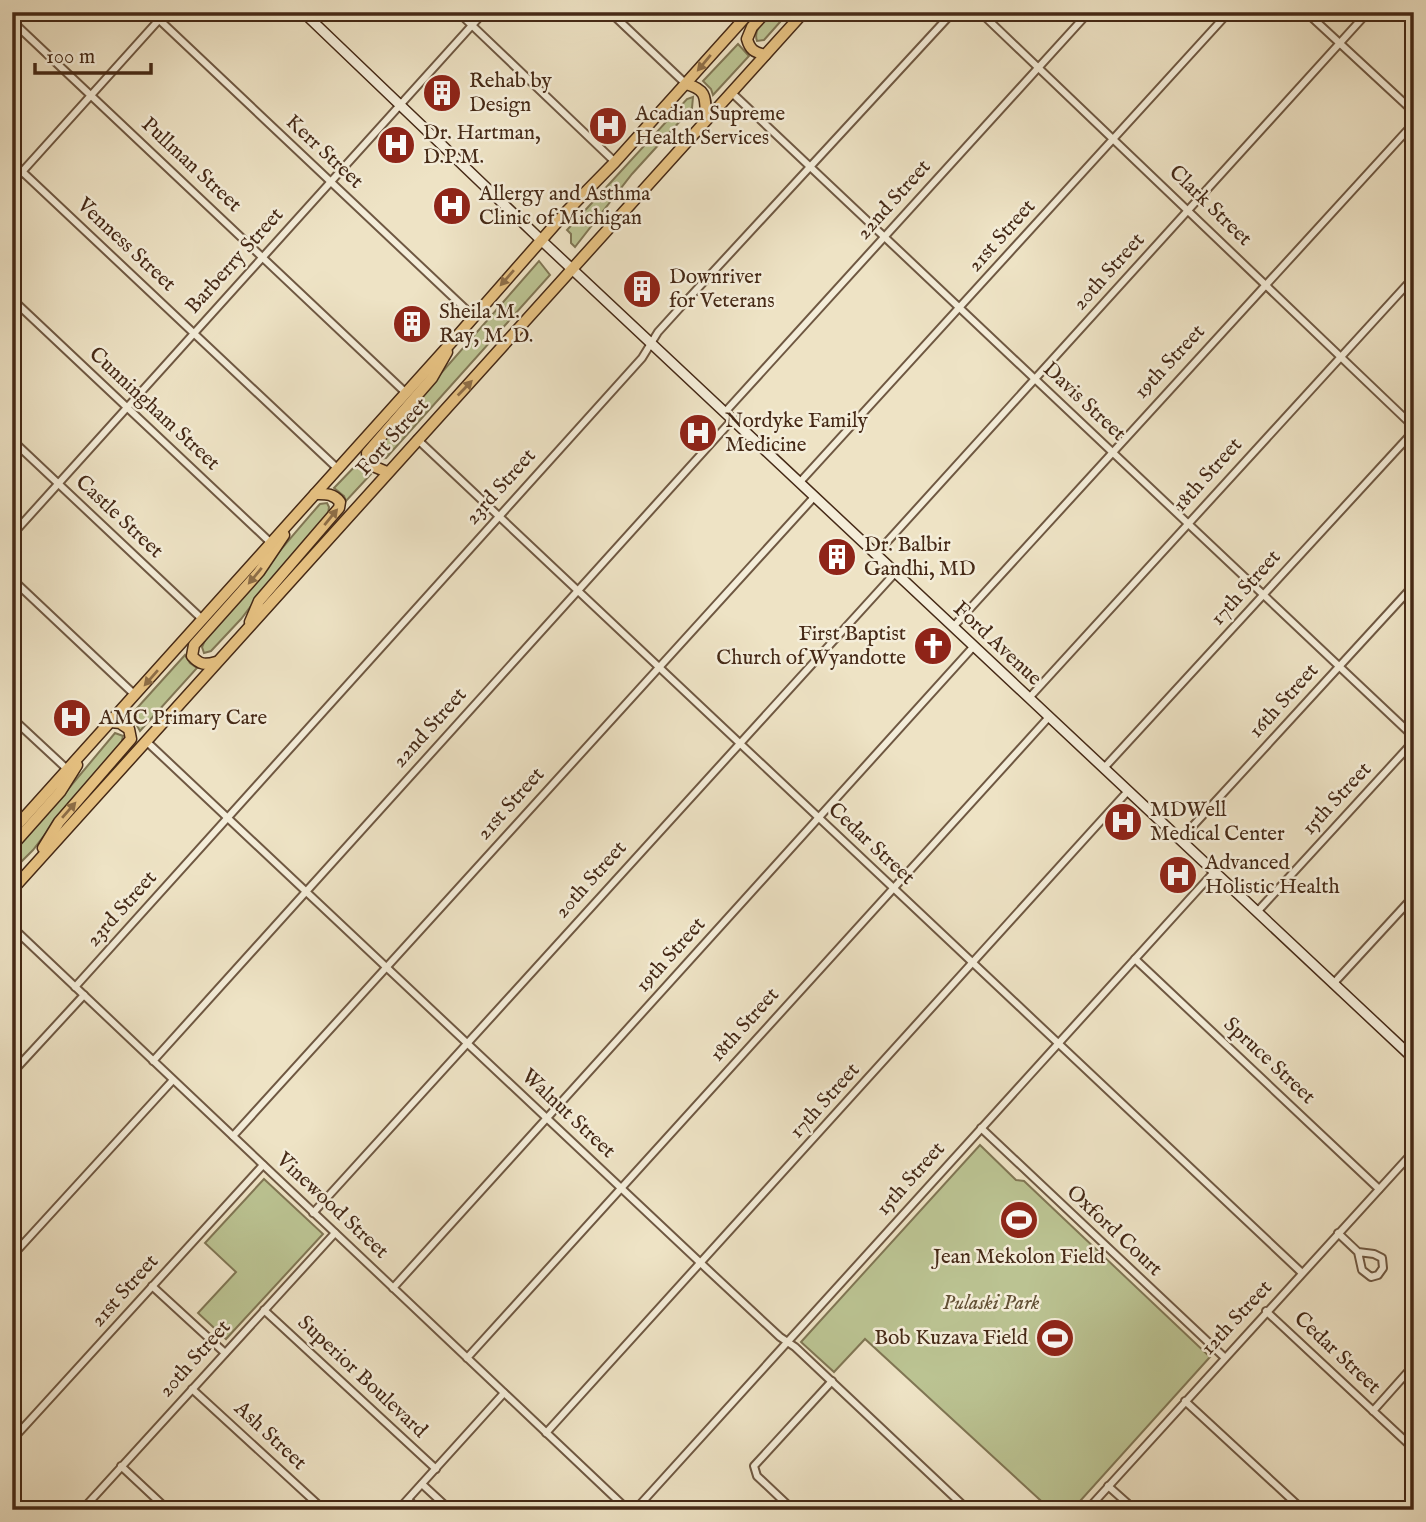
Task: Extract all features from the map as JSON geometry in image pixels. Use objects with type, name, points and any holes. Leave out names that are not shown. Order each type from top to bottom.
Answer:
[{"type":"main road","name":"Ford Avenue","points":[[303,12],[541,240],[1333,984],[1412,1055]]},
{"type":"main road","name":"Fort Street","points":[[12,831],[541,240],[750,12]]},
{"type":"main road","points":[[765,55],[749,48],[747,39],[752,27],[766,12]]},
{"type":"main road","name":"Fort Street","points":[[15,885],[804,12]]},
{"type":"main road","points":[[686,83],[703,92],[706,119]]},
{"type":"main road","points":[[387,472],[368,464],[367,453],[432,379],[452,342]]},
{"type":"main road","points":[[247,629],[258,601],[339,508],[340,502],[337,498],[315,494]]},
{"type":"main road","points":[[217,662],[206,665],[197,661],[192,656],[194,645],[259,572],[276,550],[292,519]]},
{"type":"main road","points":[[32,866],[59,822],[131,739],[130,729],[120,723],[111,722]]},
{"type":"main road","points":[[12,846],[60,792],[83,752]]},
{"type":"street","name":"Kerr Street","points":[[151,12],[474,317]]},
{"type":"street","points":[[12,183],[166,12]]},
{"type":"street","points":[[458,12],[615,162]]},
{"type":"street","name":"Barberry Street","points":[[12,535],[484,12]]},
{"type":"street","points":[[610,12],[686,83]]},
{"type":"street","name":"23rd Street","points":[[75,987],[642,358],[678,309],[953,12]]},
{"type":"street","name":"Clark Street","points":[[980,12],[1414,429]]},
{"type":"street","name":"22nd Street","points":[[153,1061],[577,591],[884,238],[1089,12]]},
{"type":"street","name":"21st Street","points":[[800,482],[1229,12]]},
{"type":"street","points":[[1306,12],[1414,112]]},
{"type":"street","name":"20th Street","points":[[876,554],[1368,12]]},
{"type":"street","name":"Pullman Street","points":[[12,21],[406,393]]},
{"type":"street","name":"Davis Street","points":[[730,92],[1414,739]]},
{"type":"street","name":"19th Street","points":[[954,626],[1414,123]]},
{"type":"street","name":"Venness Street","points":[[12,162],[338,469]]},
{"type":"street","name":"18th Street","points":[[1029,698],[1414,277]]},
{"type":"street","name":"Cunningham Street","points":[[12,299],[271,543]]},
{"type":"street","name":"17th Street","points":[[1104,768],[1414,429]]},
{"type":"street","name":"Cedar Street","points":[[416,439],[1303,1273]]},
{"type":"street","name":"Castle Street","points":[[12,440],[202,619]]},
{"type":"street","name":"21st Street","points":[[233,1136],[815,496]]},
{"type":"street","name":"20th Street","points":[[313,1213],[896,572]]},
{"type":"street","points":[[12,579],[135,695]]},
{"type":"street","name":"16th Street","points":[[1180,840],[1414,585]]},
{"type":"street","name":"19th Street","points":[[393,1288],[974,646]]},
{"type":"street","name":"18th Street","points":[[467,1358],[1049,717]]},
{"type":"street","points":[[12,718],[68,770]]},
{"type":"street","name":"15th Street","points":[[1257,912],[1414,739]]},
{"type":"street","name":"Walnut Street","points":[[146,741],[621,1189],[832,1381],[968,1510]]},
{"type":"street","name":"17th Street","points":[[547,1433],[1128,792]]},
{"type":"street","name":"15th Street","points":[[635,1510],[1214,872]]},
{"type":"street","points":[[1333,984],[1414,896]]},
{"type":"street","name":"Vinewood Street","points":[[12,927],[628,1510]]},
{"type":"street","name":"Spruce Street","points":[[1135,959],[1378,1189]]},
{"type":"street","points":[[12,1073],[84,995]]},
{"type":"street","points":[[12,1256],[173,1080]]},
{"type":"street","name":"Oxford Court","points":[[981,1128],[1224,1357]]},
{"type":"street","name":"12th Street","points":[[1087,1510],[1414,1151]]},
{"type":"street","name":"21st Street","points":[[12,1440],[263,1165]]},
{"type":"street","name":"20th Street","points":[[82,1510],[335,1233]]},
{"type":"street","points":[[1338,1233],[1359,1252],[1382,1258],[1383,1268],[1378,1275],[1366,1275],[1359,1264],[1359,1252]]},
{"type":"street","points":[[152,1286],[225,1353]]},
{"type":"street","name":"Superior Boulevard","points":[[264,1310],[436,1469]]},
{"type":"street","name":"Cedar Street","points":[[1266,1311],[1414,1449]]},
{"type":"street","points":[[1373,1410],[1414,1366]]},
{"type":"street","points":[[793,1510],[757,1476],[754,1466],[832,1381]]},
{"type":"street","name":"Ash Street","points":[[192,1389],[324,1510]]},
{"type":"street","points":[[398,1510],[504,1393]]},
{"type":"street","points":[[1185,1401],[1303,1510]]},
{"type":"street","points":[[121,1466],[168,1510]]},
{"type":"street","points":[[422,1484],[450,1510]]},
{"type":"street","points":[[1108,1486],[1135,1510]]},
{"type":"street","points":[[408,1500],[419,1510]]},
{"type":"green space","points":[[771,12],[789,12],[764,40],[757,41],[758,29]]},
{"type":"green space","points":[[738,44],[749,56],[713,95],[703,81]]},
{"type":"green space","points":[[693,97],[692,108],[632,174],[575,247],[567,230],[687,99]]},
{"type":"green space","points":[[539,261],[550,275],[386,458],[379,459],[377,454],[381,442]]},
{"type":"green space","points":[[360,461],[371,474],[346,501],[334,488]]},
{"type":"green space","points":[[327,503],[328,514],[241,619],[211,651],[204,653],[202,647],[206,638],[320,504]]},
{"type":"green space","points":[[185,655],[197,668],[140,731],[135,722],[128,718]]},
{"type":"green space","points":[[115,733],[123,736],[121,745],[33,850],[12,871],[12,852]]},
{"type":"green space","name":"Pulaski Park","points":[[980,1145],[1016,1180],[1024,1181],[1210,1357],[1072,1510],[1051,1510],[865,1339],[834,1372],[801,1342]]},
{"type":"green space","points":[[264,1179],[323,1234],[226,1339],[198,1313],[236,1272],[205,1243]]},
{"type":"place","name":"Rehab by Design","points":[[442,93]]},
{"type":"place","name":"Acadian Supreme Health Services","points":[[608,126]]},
{"type":"place","name":"Dr. Hartman, D.P.M.","points":[[396,145]]},
{"type":"place","name":"Allergy and Asthma Clinic of Michigan","points":[[452,206]]},
{"type":"place","name":"Downriver for Veterans","points":[[642,289]]},
{"type":"place","name":"Sheila M. Ray, M. D.","points":[[412,324]]},
{"type":"place","name":"Nordyke Family Medicine","points":[[698,433]]},
{"type":"place","name":"Dr. Balbir Gandhi, MD","points":[[837,557]]},
{"type":"place","name":"First Baptist Church of Wyandotte","points":[[933,646]]},
{"type":"place","name":"AMC Primary Care","points":[[72,718]]},
{"type":"place","name":"MDWell Medical Center","points":[[1123,822]]},
{"type":"place","name":"Advanced Holistic Health","points":[[1178,875]]},
{"type":"place","name":"Jean Mekolon Field","points":[[1019,1220]]},
{"type":"place","name":"Bob Kuzava Field","points":[[1055,1338]]}]
